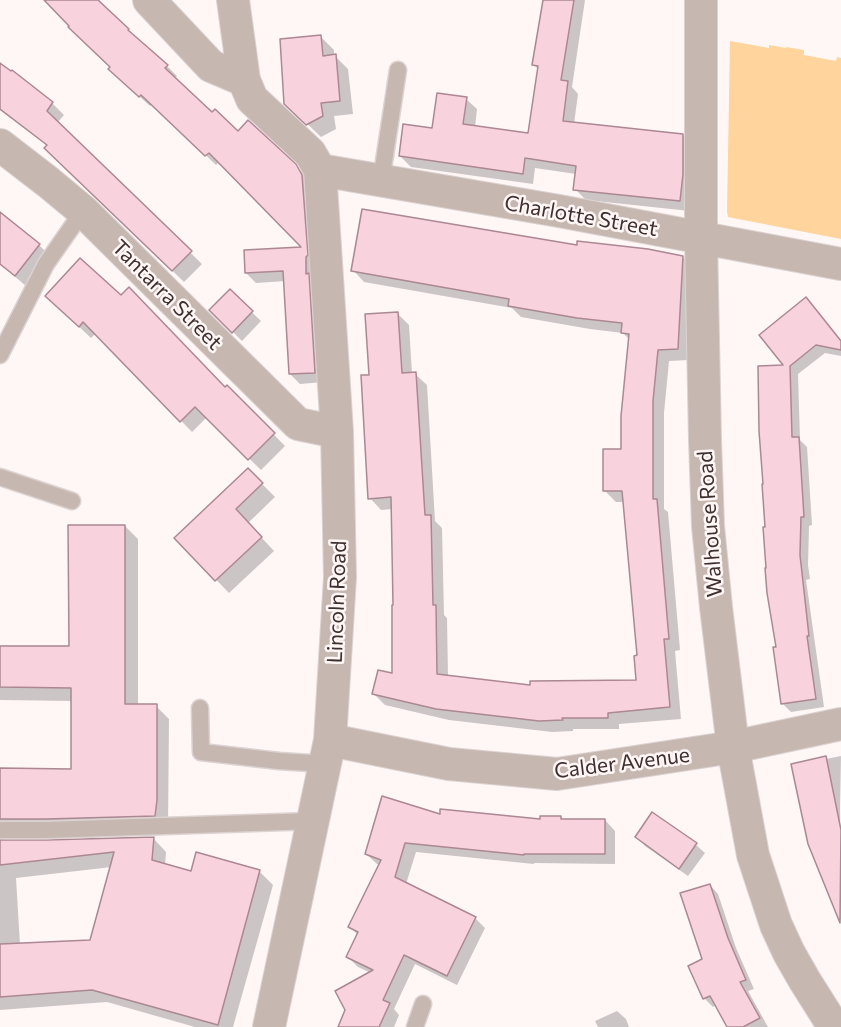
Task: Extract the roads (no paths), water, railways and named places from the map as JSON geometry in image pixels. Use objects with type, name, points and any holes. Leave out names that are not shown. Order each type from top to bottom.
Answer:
[{"type":"street","points":[[149,0],[211,66],[244,80]]},
{"type":"street","points":[[233,0],[244,80],[252,99],[310,153],[320,170]]},
{"type":"street","name":"Walhouse Road","points":[[702,0],[701,239],[708,526],[733,747],[753,855],[776,925],[789,953],[834,1027]]},
{"type":"street","name":"Tantarra Street","points":[[0,145],[82,211],[298,424],[337,432]]},
{"type":"street","name":"Charlotte Street","points":[[320,170],[841,264]]},
{"type":"street","name":"Lincoln Road","points":[[269,1027],[328,752],[340,578],[337,432],[320,170]]},
{"type":"street","name":"Calder Avenue","points":[[328,752],[557,774],[733,747],[841,724]]},
{"type":"lane","points":[[381,181],[398,70]]},
{"type":"lane","points":[[0,354],[46,264],[82,211],[223,329]]},
{"type":"lane","points":[[0,477],[72,501]]},
{"type":"lane","points":[[200,708],[201,752],[279,761],[328,752]]},
{"type":"lane","points":[[0,830],[313,821]]},
{"type":"lane","points":[[415,1027],[423,1004]]}]
